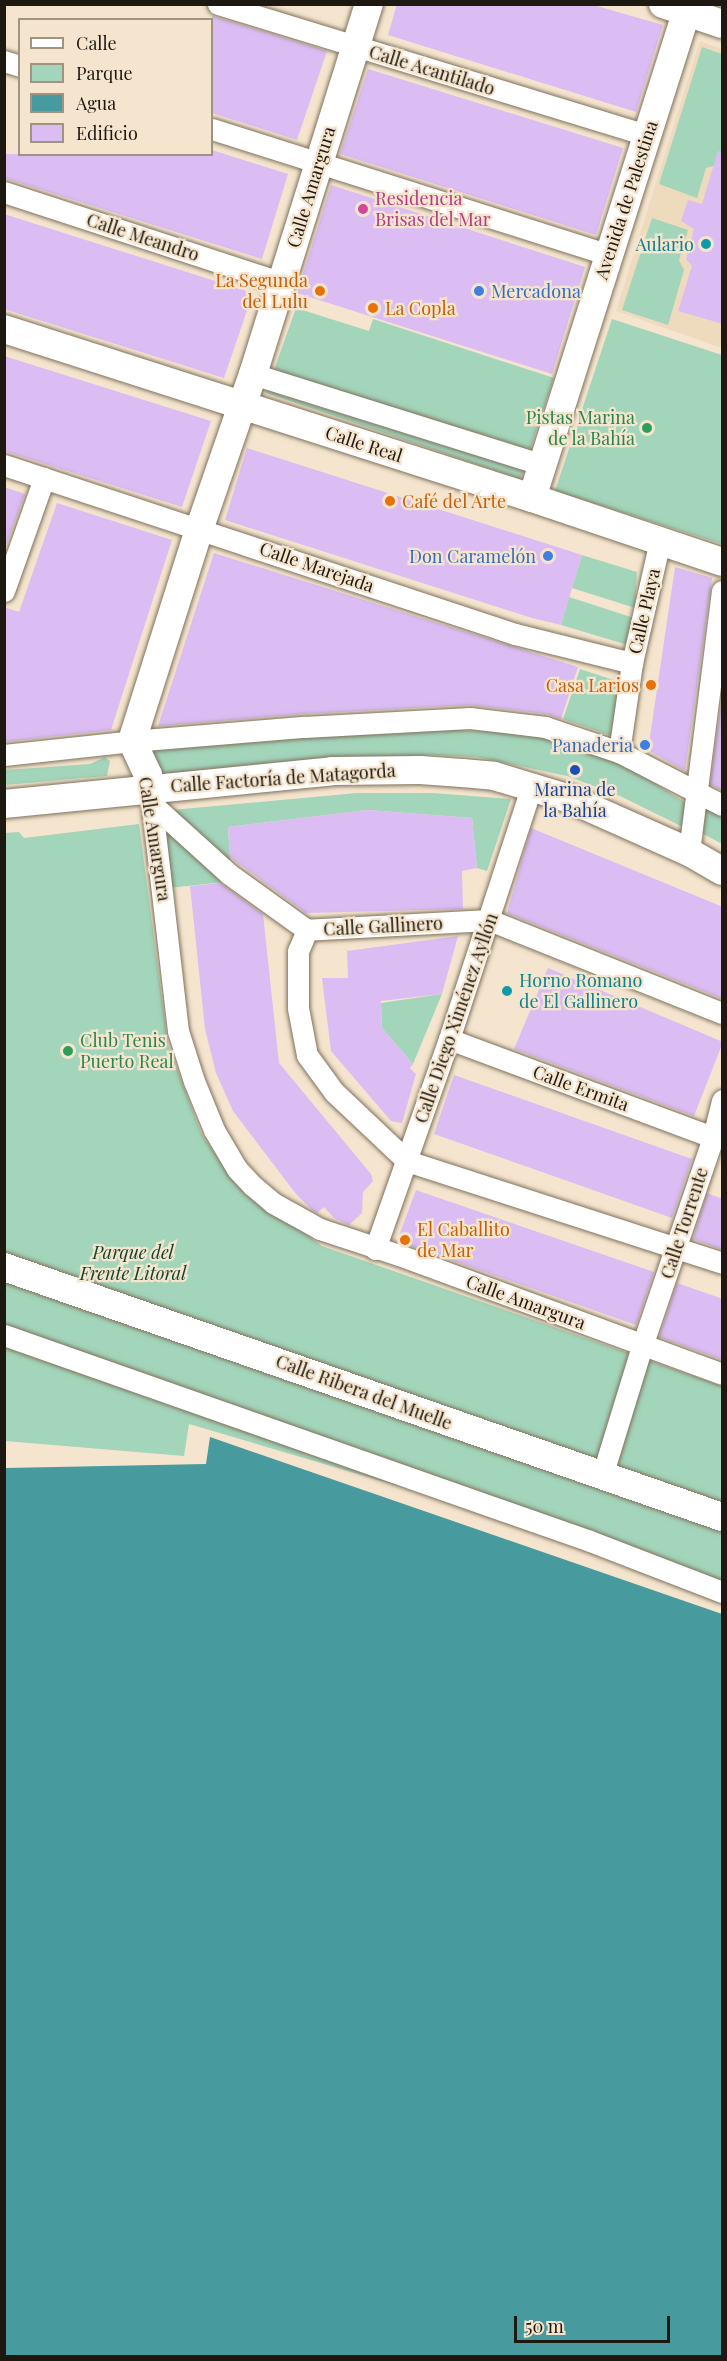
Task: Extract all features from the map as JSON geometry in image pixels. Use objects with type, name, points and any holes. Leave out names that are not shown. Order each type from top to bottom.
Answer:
[{"type":"street","name":"Calle Acantilado","points":[[218,4],[646,135]]},
{"type":"street","name":"Calle Amargura","points":[[369,4],[253,374],[200,527],[132,741],[148,775],[152,797],[178,1031],[194,1081],[214,1130],[237,1169],[273,1203],[320,1229],[375,1249],[399,1255],[723,1374]]},
{"type":"street","points":[[680,7],[723,24]]},
{"type":"street","name":"Avenida de Palestina","points":[[532,498],[646,135],[680,7]]},
{"type":"street","points":[[213,129],[609,255]]},
{"type":"street","name":"Calle Meandro","points":[[4,192],[282,283]]},
{"type":"street","name":"Calle Real","points":[[4,329],[532,498],[723,562]]},
{"type":"street","points":[[253,374],[541,464]]},
{"type":"street","name":"Calle Marejada","points":[[4,465],[200,527],[515,633],[632,663]]},
{"type":"street","points":[[4,591],[44,478]]},
{"type":"street","name":"Calle Playa","points":[[620,752],[632,663],[660,541]]},
{"type":"street","points":[[689,852],[723,591]]},
{"type":"street","points":[[4,755],[132,741],[304,727],[471,718],[545,727],[620,752],[723,805]]},
{"type":"street","name":"Calle Factoría de Matagorda","points":[[4,804],[152,797],[333,771],[380,770],[494,776],[532,785],[605,813],[689,852],[723,871]]},
{"type":"street","name":"Calle Diego Ximénez Ayllón","points":[[375,1249],[449,1040],[532,785]]},
{"type":"street","points":[[152,797],[229,874],[307,930]]},
{"type":"street","name":"Calle Gallinero","points":[[723,1013],[489,920],[307,930],[298,951],[298,1008],[307,1055],[334,1092],[407,1161],[723,1263]]},
{"type":"street","name":"Calle Ermita","points":[[449,1040],[713,1137]]},
{"type":"street","name":"Calle Torrente","points":[[602,1476],[642,1346],[713,1137],[723,1100]]},
{"type":"street","name":"Calle Ribera del Muelle","points":[[4,1267],[723,1517]]},
{"type":"street","points":[[4,1335],[590,1541],[723,1592]]},
{"type":"shaded area","points":[[700,41],[722,49],[722,348],[616,311]]},
{"type":"green space","points":[[702,47],[722,54],[722,151],[720,164],[706,168],[697,198],[659,184]]},
{"type":"green space","points":[[652,218],[688,230],[679,260],[684,270],[668,325],[622,310]]},
{"type":"green space","points":[[296,308],[369,331],[373,319],[554,378],[520,479],[266,393]]},
{"type":"green space","name":"Pistas Marina de la Bahía","points":[[612,319],[722,355],[722,544],[555,491]]},
{"type":"green space","points":[[582,555],[637,572],[635,608],[572,588]]},
{"type":"green space","points":[[569,597],[634,618],[631,646],[561,625]]},
{"type":"green space","points":[[580,669],[623,683],[618,738],[563,719]]},
{"type":"green space","points":[[440,729],[541,734],[616,759],[686,803],[683,827],[620,796],[567,776],[477,757],[432,755],[298,761],[158,777],[143,748]]},
{"type":"green space","points":[[105,757],[110,761],[107,776],[5,785],[5,770],[90,764]]},
{"type":"green space","points":[[357,793],[433,793],[511,799],[487,871],[477,868],[472,818],[368,810],[228,827],[231,871],[225,882],[168,888],[161,811]]},
{"type":"green space","points":[[703,806],[722,816],[722,844],[698,831]]},
{"type":"green space","name":"Parque del Frente Litoral","points":[[139,824],[168,1045],[201,1133],[235,1183],[322,1246],[722,1386],[722,1588],[666,1565],[189,1424],[184,1456],[5,1441],[5,833],[19,832],[24,838]]},
{"type":"green space","points":[[442,994],[413,1064],[382,1028],[381,1003]]},
{"type":"water","points":[[210,1437],[722,1614],[722,2356],[5,2356],[5,1468],[206,1464]]},
{"type":"building","points":[[397,4],[590,4],[663,25],[636,112],[388,35]]},
{"type":"building","points":[[212,16],[327,51],[297,140],[213,113]]},
{"type":"building","points":[[368,69],[623,148],[596,235],[340,154]]},
{"type":"building","points":[[213,150],[288,174],[262,259],[4,178],[4,154],[18,154],[18,156],[213,156]]},
{"type":"building","name":"Aulario","points":[[718,151],[723,152],[723,324],[678,311],[692,266],[686,259],[694,229],[681,221],[688,200],[702,204]]},
{"type":"building","name":"Mercadona","points":[[331,185],[585,267],[552,374],[297,293]]},
{"type":"building","points":[[4,214],[253,293],[224,378],[4,309]]},
{"type":"building","points":[[4,356],[211,421],[182,507],[4,451]]},
{"type":"building","points":[[247,448],[582,555],[561,625],[532,618],[225,520]]},
{"type":"building","points":[[4,487],[25,494],[4,551]]},
{"type":"building","points":[[57,503],[172,540],[111,730],[4,742],[4,607],[19,612]]},
{"type":"building","points":[[214,553],[578,667],[561,719],[547,714],[469,705],[303,714],[158,726]]},
{"type":"building","points":[[675,567],[712,578],[685,771],[648,750]]},
{"type":"building","points":[[723,689],[723,791],[710,784]]},
{"type":"building","points":[[368,810],[472,818],[477,868],[462,871],[463,909],[306,913],[230,857],[228,827]]},
{"type":"building","points":[[531,828],[723,907],[723,999],[507,913]]},
{"type":"building","points":[[220,883],[263,914],[279,1063],[371,1174],[373,1181],[363,1192],[362,1213],[349,1225],[334,1218],[324,1207],[317,1213],[296,1194],[233,1111],[216,1073],[205,1029],[190,886]]},
{"type":"building","points":[[458,936],[442,994],[381,1001],[382,1028],[413,1064],[410,1068],[416,1074],[402,1123],[391,1121],[331,1051],[322,978],[348,978],[347,951]]},
{"type":"building","points":[[548,968],[723,1042],[694,1116],[514,1049]]},
{"type":"building","points":[[454,1075],[692,1159],[672,1218],[434,1134]]},
{"type":"building","points":[[416,1190],[654,1272],[636,1325],[397,1241]]},
{"type":"building","points":[[707,1193],[723,1199],[723,1250],[693,1239]]},
{"type":"building","points":[[677,1283],[723,1299],[723,1360],[659,1337]]},
{"type":"place","name":"Residencia Brisas del Mar","points":[[363,209]]},
{"type":"place","name":"Aulario","points":[[706,244]]},
{"type":"place","name":"La Segunda del Lulu","points":[[320,291]]},
{"type":"place","name":"Mercadona","points":[[479,291]]},
{"type":"place","name":"La Copla","points":[[373,308]]},
{"type":"place","name":"Pistas Marina de la Bahía","points":[[647,428]]},
{"type":"place","name":"Café del Arte","points":[[390,501]]},
{"type":"place","name":"Don Caramelón","points":[[548,556]]},
{"type":"place","name":"Casa Larios","points":[[651,685]]},
{"type":"place","name":"Panaderia","points":[[645,745]]},
{"type":"place","name":"Marina de la Bahía","points":[[575,770]]},
{"type":"place","name":"Horno Romano de El Gallinero","points":[[507,991]]},
{"type":"place","name":"Club Tenis Puerto Real","points":[[68,1051]]},
{"type":"place","name":"El Caballito de Mar","points":[[405,1240]]}]
